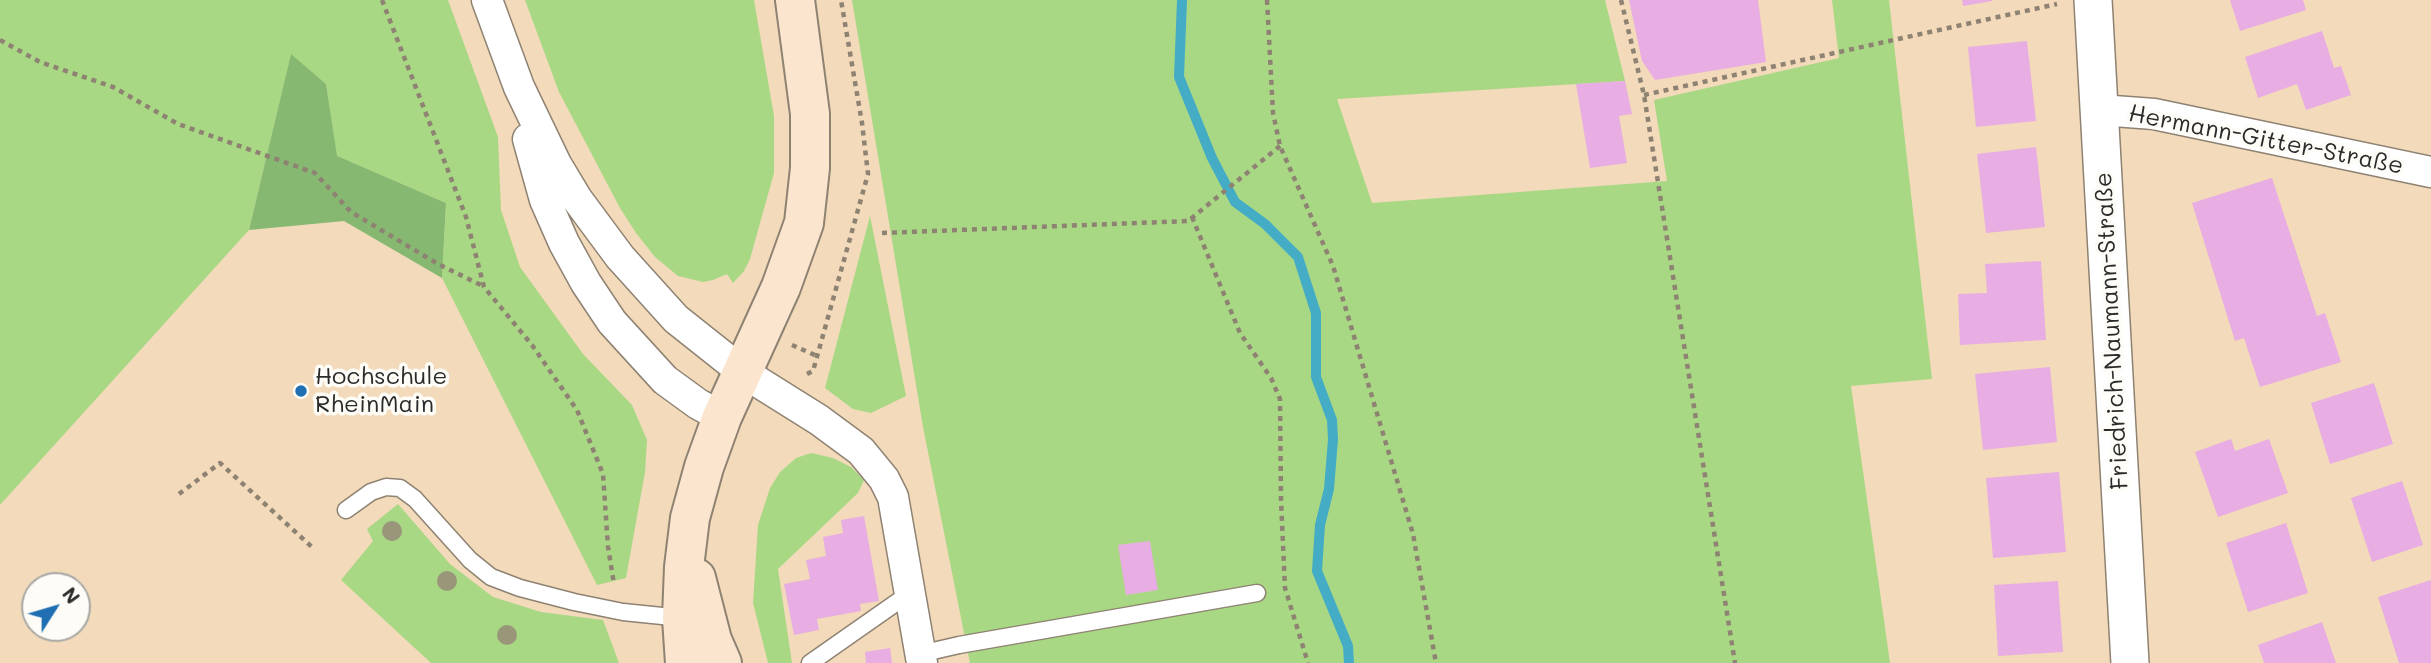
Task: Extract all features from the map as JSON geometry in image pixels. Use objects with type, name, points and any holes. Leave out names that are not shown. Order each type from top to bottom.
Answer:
[{"type":"main road","points":[[685,663],[682,618],[690,518],[722,417],[744,373],[800,237],[808,195],[810,114],[795,0]]},
{"type":"main road","points":[[690,518],[693,561],[702,604],[722,663]]},
{"type":"street","points":[[487,0],[519,87],[556,164],[577,200],[620,257],[676,319],[744,373],[819,420],[861,451],[884,479],[893,496],[921,658]]},
{"type":"street","name":"Friedrich-Naumann-Straße","points":[[2078,1],[2100,110],[2130,663]]},
{"type":"street","points":[[519,87],[525,126],[545,200],[586,283],[612,322],[665,380],[698,404],[722,417]]},
{"type":"street","name":"Hermann-Gitter-Straße","points":[[2100,110],[2154,114],[2431,172]]},
{"type":"lane","points":[[346,510],[371,492],[386,487],[400,488],[415,499],[470,560],[491,577],[520,588],[623,612],[682,618]]},
{"type":"lane","points":[[810,663],[910,593]]},
{"type":"lane","points":[[921,658],[959,645],[1256,593]]},
{"type":"path","points":[[382,0],[466,217],[484,287]]},
{"type":"path","points":[[1267,0],[1273,113],[1280,146],[1334,266],[1413,534],[1436,663]]},
{"type":"path","points":[[1621,0],[1644,95],[1735,663]]},
{"type":"path","points":[[1644,95],[2078,1]]},
{"type":"path","points":[[0,40],[40,62],[113,87],[178,124],[315,173],[351,212],[438,264],[484,287],[532,345],[577,410],[603,474],[613,579],[623,612]]},
{"type":"path","points":[[882,233],[1188,221],[1280,146]]},
{"type":"path","points":[[1192,217],[1240,333],[1271,378],[1280,399],[1285,588],[1308,663]]},
{"type":"path","points":[[179,494],[220,463],[313,548]]},
{"type":"green space","points":[[0,0],[448,0],[498,137],[501,210],[520,267],[583,354],[632,405],[647,440],[645,472],[626,578],[597,585],[442,278],[446,203],[336,156],[326,84],[291,55],[249,230],[0,505]]},
{"type":"green space","points":[[525,0],[754,0],[774,116],[774,173],[750,259],[733,283],[727,274],[703,282],[678,276],[655,257],[636,233],[559,92]]},
{"type":"green space","points":[[852,0],[1605,0],[1625,81],[1337,99],[1372,203],[1667,181],[1654,100],[1839,58],[1832,0],[1889,0],[1932,379],[1851,386],[1890,663],[970,663],[923,427]]},
{"type":"green space","points":[[291,54],[326,84],[337,156],[446,203],[442,278],[344,221],[249,230]]},
{"type":"green space","points":[[870,216],[906,396],[871,413],[853,409],[825,388]]},
{"type":"green space","points":[[811,453],[833,458],[851,467],[864,480],[858,493],[778,569],[792,663],[768,663],[753,603],[758,525],[770,488],[780,472],[796,458]]},
{"type":"green space","points":[[398,504],[450,564],[493,597],[541,612],[603,620],[619,663],[431,663],[341,580],[373,541],[367,529]]},
{"type":"building","points":[[1629,0],[1758,0],[1766,62],[1655,80],[1642,61]]},
{"type":"building","points":[[1962,0],[1992,0],[1992,1],[1963,6]]},
{"type":"building","points":[[2230,0],[2303,0],[2306,10],[2240,31]]},
{"type":"building","points":[[2322,31],[2334,68],[2341,66],[2351,95],[2306,110],[2297,84],[2258,98],[2245,57]]},
{"type":"building","points":[[2027,41],[2036,121],[1976,127],[1968,47]]},
{"type":"building","points":[[1625,81],[1632,114],[1619,116],[1627,163],[1590,168],[1576,84]]},
{"type":"building","points":[[2036,147],[2045,227],[1986,233],[1977,154]]},
{"type":"building","points":[[2272,178],[2317,316],[2325,313],[2341,362],[2260,387],[2244,338],[2235,341],[2192,203]]},
{"type":"building","points":[[2041,261],[2046,340],[1960,345],[1958,294],[1987,293],[1985,264]]},
{"type":"building","points":[[2050,367],[2057,442],[1983,450],[1975,374]]},
{"type":"building","points":[[2374,383],[2393,444],[2330,464],[2311,403]]},
{"type":"building","points":[[2231,439],[2235,451],[2269,439],[2288,493],[2218,517],[2195,452]]},
{"type":"building","points":[[2059,472],[2066,552],[1993,558],[1986,478]]},
{"type":"building","points":[[2402,481],[2423,545],[2372,562],[2351,498]]},
{"type":"building","points":[[864,516],[879,601],[860,604],[861,611],[817,619],[819,630],[794,635],[784,584],[810,579],[806,560],[826,556],[823,537],[843,533],[841,520]]},
{"type":"building","points":[[2286,523],[2308,593],[2248,612],[2226,543]]},
{"type":"building","points":[[1150,541],[1158,590],[1126,595],[1118,545]]},
{"type":"building","points":[[2431,580],[2431,663],[2399,663],[2378,597]]},
{"type":"building","points":[[2058,581],[2063,652],[1998,656],[1994,585]]},
{"type":"building","points":[[2322,622],[2336,663],[2264,663],[2258,645]]},
{"type":"building","points":[[890,648],[892,663],[866,663],[865,652]]},
{"type":"waterway","points":[[1182,0],[1179,77],[1212,158],[1235,202],[1265,224],[1298,257],[1316,313],[1316,377],[1332,420],[1333,439],[1329,489],[1320,525],[1317,571],[1348,646],[1349,663]]},
{"type":"place","name":"Hochschule RheinMain","points":[[301,391]]}]
